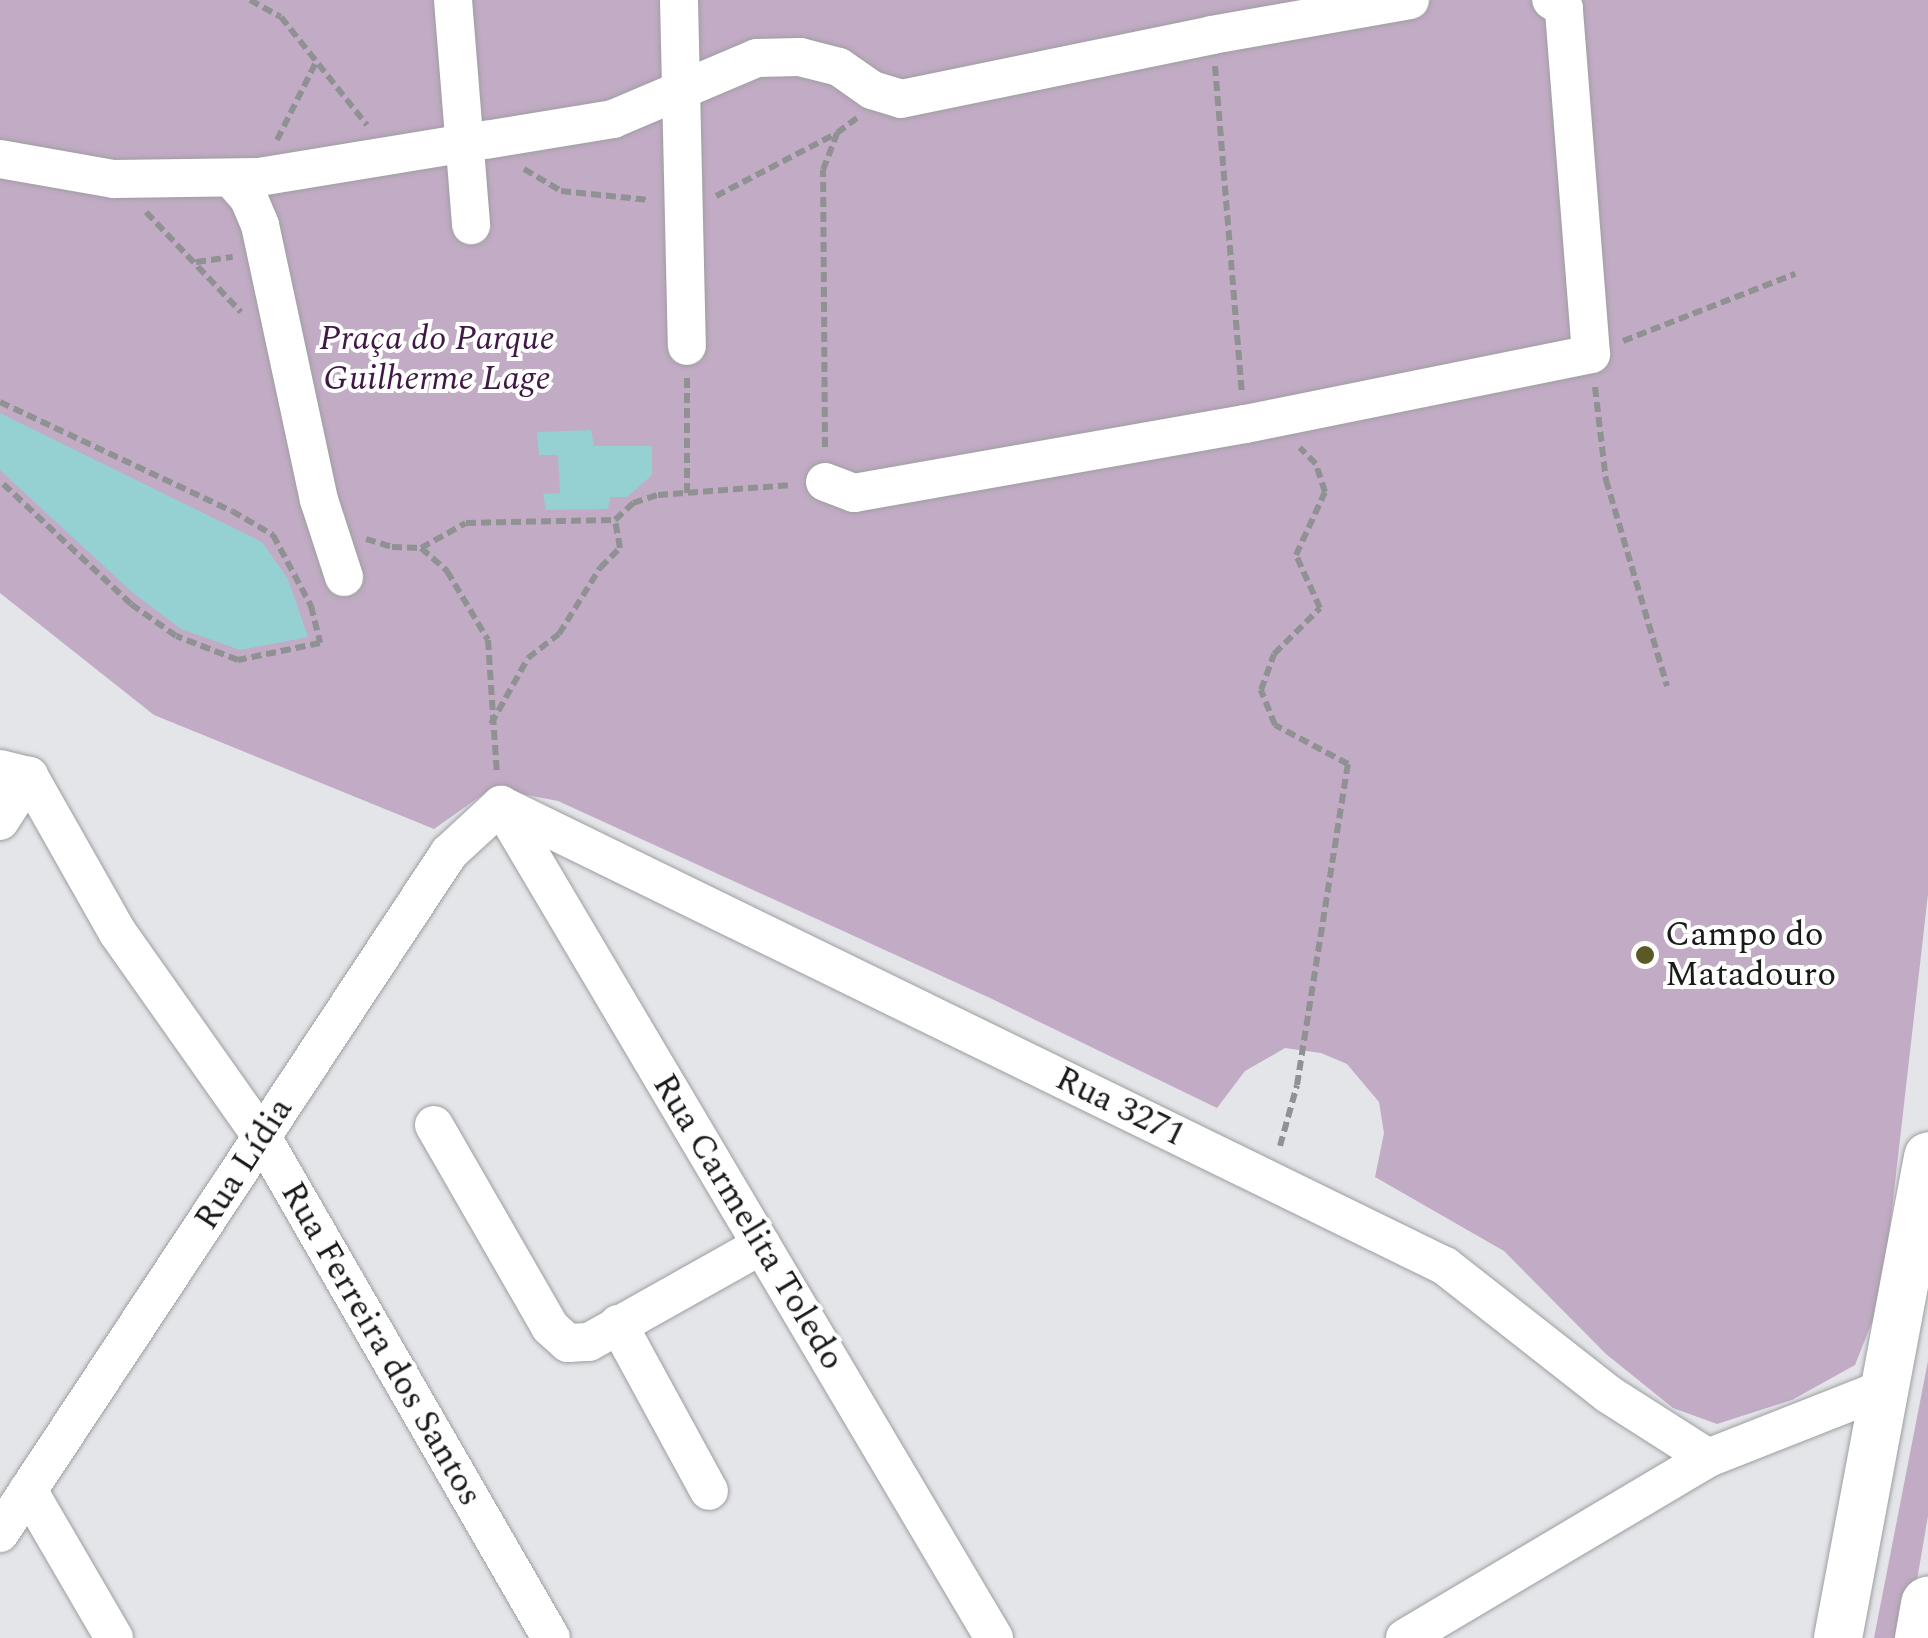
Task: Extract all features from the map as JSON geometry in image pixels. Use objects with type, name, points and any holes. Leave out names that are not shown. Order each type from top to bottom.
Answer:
[{"type":"highway","points":[[1922,1638],[1928,1604]]},
{"type":"main road","points":[[1838,1638],[1888,1387],[1928,1156]]},
{"type":"street","points":[[453,0],[471,225]]},
{"type":"street","points":[[679,0],[687,346]]},
{"type":"street","points":[[0,159],[114,179],[245,178],[613,119],[683,93],[713,74],[756,58],[800,57],[840,67],[872,90],[901,98],[1212,35],[1410,0]]},
{"type":"street","points":[[825,482],[854,493],[1245,424],[1592,354],[1564,8],[1551,0]]},
{"type":"street","points":[[245,178],[264,239],[319,500],[344,577]]},
{"type":"street","points":[[0,821],[14,772]]},
{"type":"street","name":"Rua Ferreira dos Santos","points":[[14,772],[118,933],[262,1137],[551,1638]]},
{"type":"street","name":"Rua 3271","points":[[501,805],[1445,1266],[1608,1394],[1708,1458]]},
{"type":"street","name":"Rua Lídia","points":[[0,1534],[450,853],[501,805]]},
{"type":"street","name":"Rua Carmelita Toledo","points":[[501,805],[994,1638]]},
{"type":"street","points":[[434,1125],[550,1327],[568,1343],[588,1342],[762,1245]]},
{"type":"street","points":[[618,1324],[709,1491]]},
{"type":"street","points":[[1405,1638],[1708,1458],[1888,1387]]},
{"type":"street","points":[[28,1490],[114,1638]]},
{"type":"path","points":[[250,0],[281,17],[392,157]]},
{"type":"path","points":[[1212,35],[1245,424],[1295,443],[1316,464],[1325,492],[1296,555],[1320,608],[1274,654],[1261,690],[1275,726],[1348,764],[1297,1084],[1270,1181]]},
{"type":"path","points":[[245,178],[317,60]]},
{"type":"path","points":[[319,500],[361,537],[392,547],[421,548],[466,523],[616,520],[646,499],[825,482],[826,151],[837,133],[860,115],[901,98]]},
{"type":"path","points":[[114,179],[244,315]]},
{"type":"path","points":[[1667,686],[1606,480],[1592,354],[1795,274]]},
{"type":"path","points":[[687,346],[687,494]]},
{"type":"path","points":[[0,402],[232,511],[273,535],[312,606],[320,644],[238,660],[176,636],[131,604],[0,481]]},
{"type":"path","points":[[490,725],[528,658],[559,634],[600,568],[620,548],[616,520]]},
{"type":"path","points":[[421,548],[447,572],[488,640],[490,725],[501,805]]},
{"type":"green space","name":"Praça do Parque Guilherme Lage","points":[[0,0],[1928,0],[1928,894],[1882,1297],[1855,1365],[1792,1400],[1717,1424],[1673,1408],[1606,1354],[1504,1251],[1375,1177],[1384,1133],[1379,1102],[1347,1064],[1321,1053],[1285,1048],[1245,1071],[1217,1108],[990,998],[558,801],[492,788],[434,829],[154,715],[0,593]]},
{"type":"green space","points":[[1928,1361],[1928,1516],[1907,1638],[1874,1638]]},
{"type":"water","points":[[0,413],[262,542],[288,579],[308,637],[240,650],[181,629],[133,593],[0,470]]},
{"type":"water","points":[[591,430],[594,446],[652,446],[652,475],[627,497],[610,497],[608,509],[546,510],[543,494],[560,493],[558,455],[539,455],[537,432]]},
{"type":"place","name":"Campo do Matadouro","points":[[1645,955]]}]
